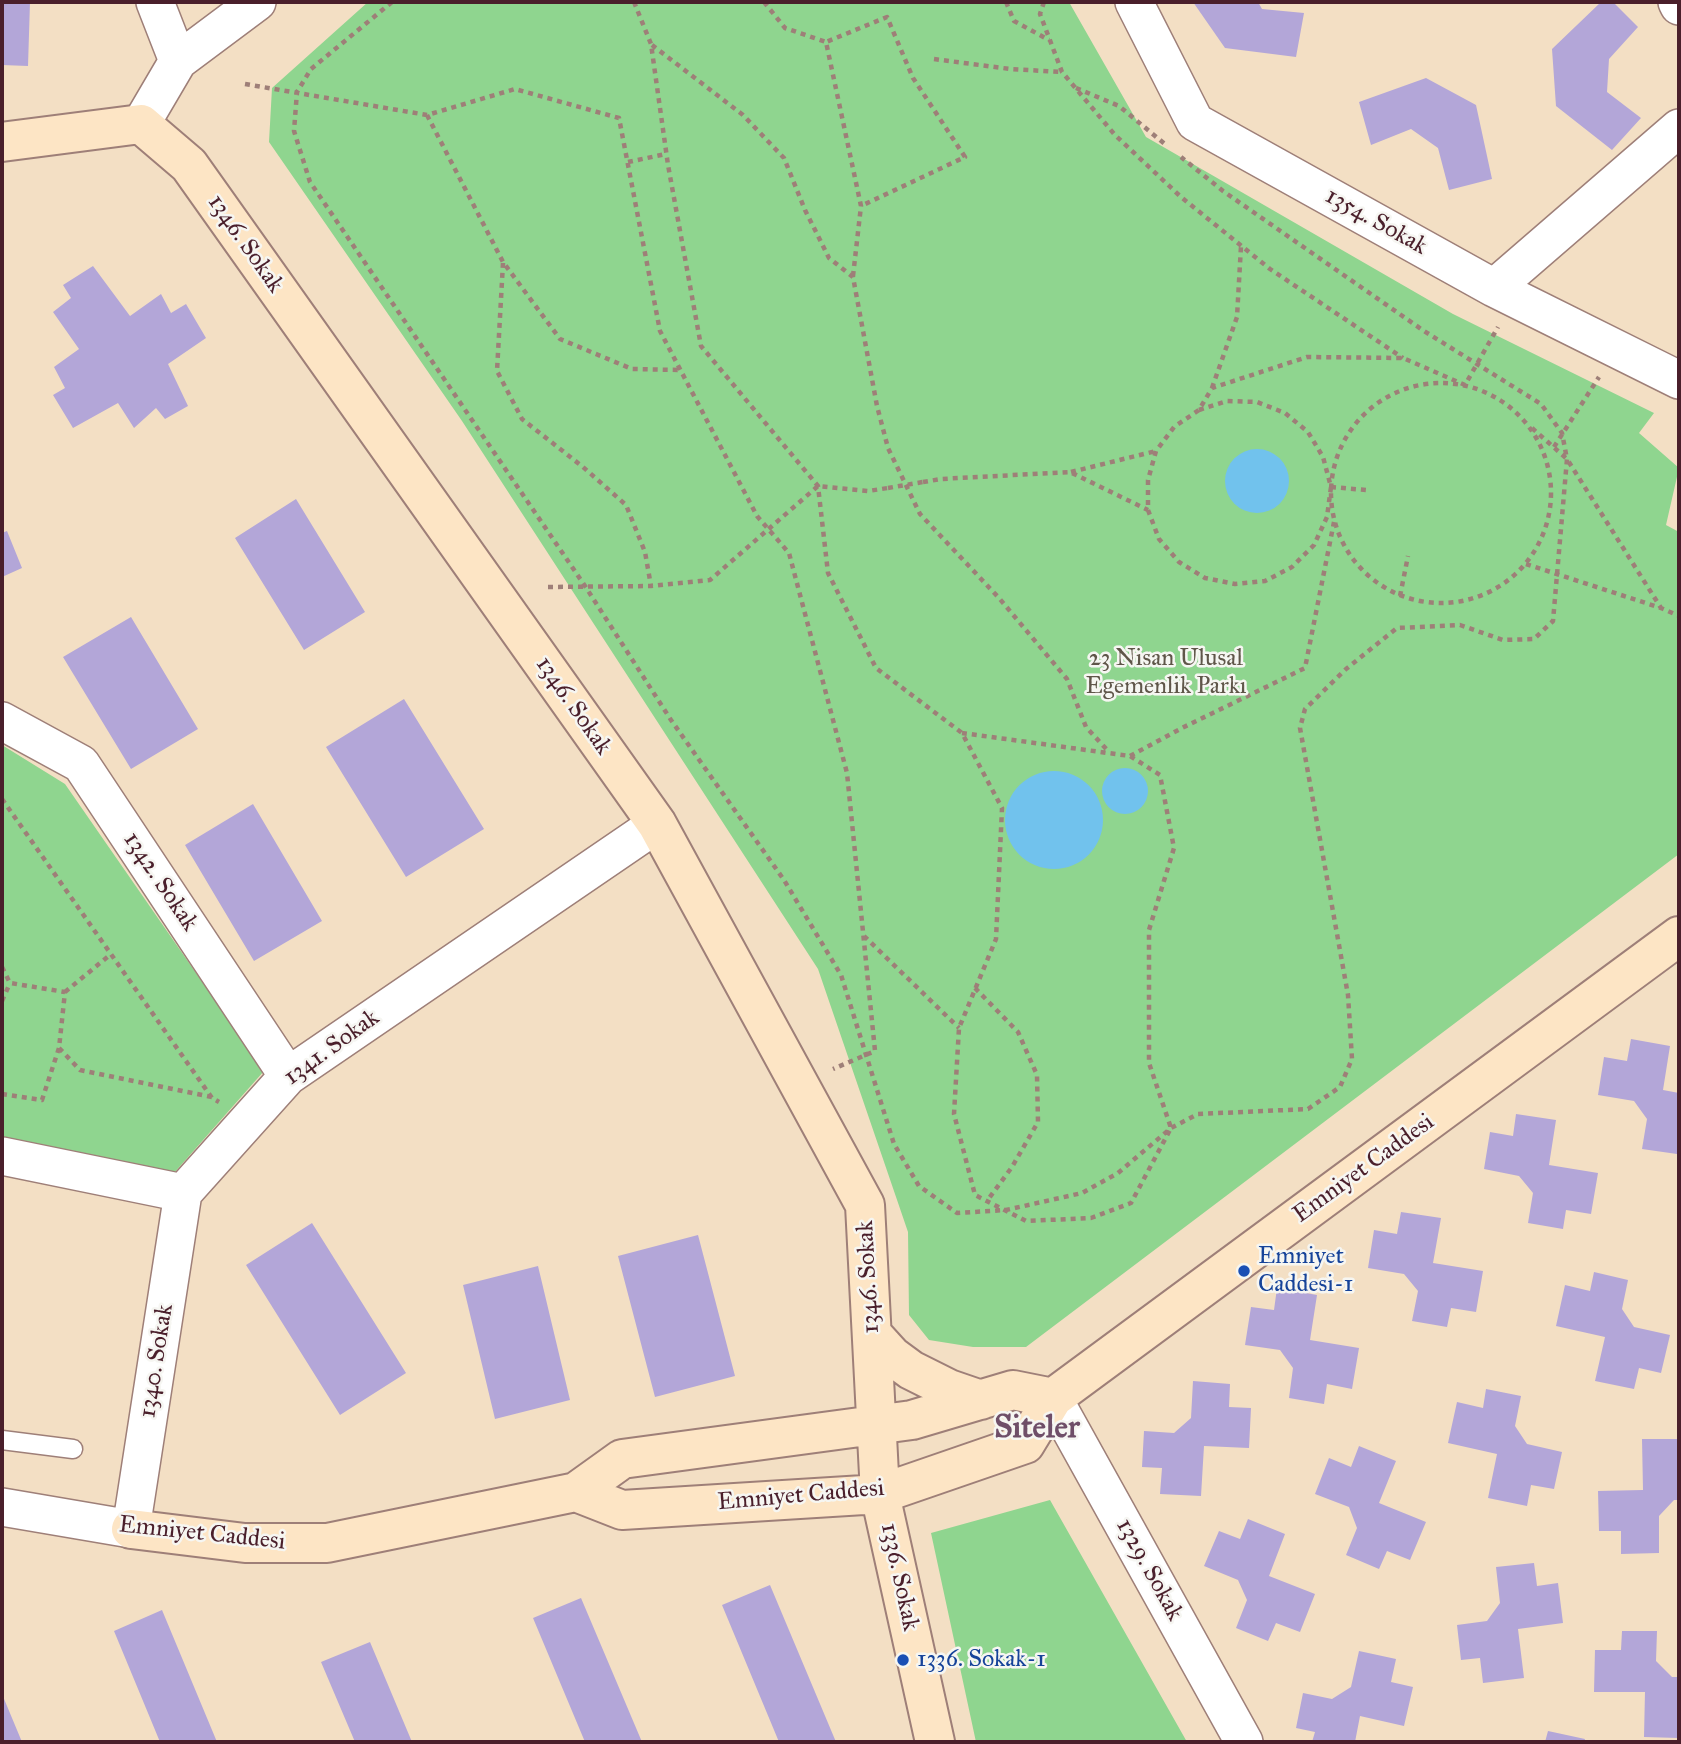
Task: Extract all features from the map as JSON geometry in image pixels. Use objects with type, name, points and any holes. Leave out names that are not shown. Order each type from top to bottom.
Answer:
[{"type":"street","points":[[155,2],[178,61]]},
{"type":"street","points":[[2,142],[141,124],[178,61],[257,2]]},
{"type":"street","name":"1354. Sokak","points":[[1134,2],[1195,122],[1498,304],[1679,380]]},
{"type":"street","name":"1346. Sokak","points":[[141,124],[189,165],[657,824],[865,1205],[880,1493]]},
{"type":"street","points":[[1498,304],[1679,128]]},
{"type":"street","name":"1342. Sokak","points":[[2,721],[81,764],[288,1076]]},
{"type":"street","name":"1341. Sokak","points":[[183,1193],[288,1076],[657,824]]},
{"type":"street","name":"Emniyet Caddesi","points":[[2,1507],[131,1529],[245,1543],[327,1543],[576,1492],[622,1510],[880,1493],[1025,1444],[1053,1398],[1675,949]]},
{"type":"street","points":[[2,1156],[183,1193]]},
{"type":"street","name":"1340. Sokak","points":[[131,1529],[183,1193]]},
{"type":"street","points":[[872,1334],[892,1356],[911,1370],[950,1389],[981,1400]]},
{"type":"street","points":[[576,1492],[622,1459],[912,1420],[1013,1391],[1053,1398]]},
{"type":"street","name":"1329. Sokak","points":[[1053,1398],[1244,1742]]},
{"type":"street","name":"1336. Sokak","points":[[880,1493],[935,1742]]},
{"type":"lane","points":[[2,1440],[73,1449]]},
{"type":"path","points":[[392,2],[310,69],[298,92],[294,131],[310,183],[585,586],[671,720],[784,880],[841,975],[894,1144],[919,1186],[957,1213],[1006,1210],[1082,1193],[1118,1173],[1171,1128],[1198,1114],[1308,1109],[1339,1087],[1352,1059],[1348,995],[1300,728],[1305,709],[1346,669],[1397,628],[1460,625],[1503,640],[1534,639],[1553,621],[1558,575],[1567,459],[1562,433],[1541,404],[1424,331],[1223,191],[1119,106],[1076,88]]},
{"type":"path","points":[[634,2],[651,44],[666,154],[701,346],[818,486],[828,573],[876,668],[962,733],[1002,808],[996,939],[958,1028],[954,1114],[975,1195],[1026,1221],[1091,1218],[1131,1203],[1171,1128],[1149,1063],[1149,930],[1174,848],[1160,775],[1130,757],[962,733]]},
{"type":"path","points":[[764,2],[785,28],[826,42],[887,17],[914,78],[965,157],[861,206]]},
{"type":"path","points":[[1006,2],[1014,20],[1050,40]]},
{"type":"path","points":[[1044,2],[1040,14],[1062,72],[1115,135],[1181,197],[1270,269],[1403,359],[1500,399],[1567,459],[1661,608]]},
{"type":"path","points":[[826,42],[861,206],[853,277],[877,406],[888,448],[920,514],[999,598],[1067,679],[1086,727],[1109,753]]},
{"type":"path","points":[[651,44],[743,115],[784,158],[805,210],[829,258],[853,277]]},
{"type":"path","points":[[934,59],[1010,69],[1062,72]]},
{"type":"path","points":[[245,84],[427,115],[515,89],[619,118],[660,331],[757,516],[789,553],[846,774],[875,1051],[833,1069]]},
{"type":"path","points":[[427,115],[503,262],[560,339],[632,369],[680,370]]},
{"type":"path","points":[[628,162],[666,154]]},
{"type":"path","points":[[1199,410],[1212,388],[1237,317],[1241,245]]},
{"type":"path","points":[[503,262],[497,371],[522,419],[626,505],[645,552],[651,586]]},
{"type":"path","points":[[1465,385],[1476,364],[1498,304]]},
{"type":"path","points":[[1212,388],[1307,357],[1403,359]]},
{"type":"path","points":[[1554,447],[1601,373]]},
{"type":"path","points":[[1130,757],[1182,728],[1306,668],[1334,521],[1331,487],[1324,457],[1308,432],[1285,413],[1257,402],[1227,401],[1199,410],[1174,427],[1156,451],[1148,480],[1148,510],[1159,539],[1179,562],[1205,578],[1235,584],[1265,581],[1292,567],[1314,545],[1327,517],[1331,487],[1339,449],[1360,417],[1390,394],[1427,383],[1465,385]]},
{"type":"path","points":[[1334,521],[1348,553],[1371,579],[1400,596],[1434,604],[1468,600],[1500,587],[1526,564],[1543,534],[1551,497],[1546,459],[1528,425]]},
{"type":"path","points":[[548,587],[651,586],[710,580],[818,486],[868,491],[941,479],[1070,472],[1156,451]]},
{"type":"path","points":[[1070,472],[1148,510]]},
{"type":"path","points":[[1331,487],[1366,490]]},
{"type":"path","points":[[1400,596],[1408,556]]},
{"type":"path","points":[[1526,564],[1679,616]]},
{"type":"path","points":[[2,799],[212,1097],[246,1122]]},
{"type":"path","points":[[863,934],[958,1028]]},
{"type":"path","points":[[2,1094],[42,1100],[59,1048],[65,992],[111,954]]},
{"type":"path","points":[[2,967],[10,983]]},
{"type":"path","points":[[10,983],[65,992]]},
{"type":"path","points":[[2,1000],[10,983]]},
{"type":"path","points":[[975,988],[1018,1032],[1037,1075],[1038,1122],[1012,1167],[987,1200]]},
{"type":"path","points":[[59,1048],[80,1070],[212,1097]]},
{"type":"green space","name":"23 Nisan Ulusal Egemenlik Parkı","points":[[368,2],[1069,2],[1146,137],[1453,314],[1654,413],[1639,433],[1679,468],[1666,525],[1679,532],[1679,854],[1026,1347],[973,1347],[929,1340],[909,1315],[908,1232],[818,969],[462,421],[269,142],[272,88]]},
{"type":"green space","points":[[2,745],[65,784],[264,1071],[174,1173],[2,1138]]},
{"type":"green space","points":[[1050,1500],[1187,1742],[976,1742],[931,1533]]},
{"type":"water","points":[[1251,449],[1263,449],[1280,458],[1287,469],[1287,493],[1280,504],[1263,513],[1251,513],[1239,508],[1230,499],[1225,487],[1225,475],[1230,463],[1239,454]]},
{"type":"water","points":[[1125,768],[1141,775],[1148,791],[1141,807],[1125,814],[1109,807],[1102,791],[1109,775]]},
{"type":"water","points":[[1054,771],[1073,775],[1089,785],[1099,801],[1103,820],[1099,839],[1089,855],[1073,865],[1054,869],[1035,865],[1019,855],[1009,839],[1005,820],[1009,801],[1019,785],[1035,775]]},
{"type":"building","points":[[2,2],[30,2],[28,66],[2,65]]},
{"type":"building","points":[[1193,2],[1258,2],[1262,9],[1304,13],[1296,57],[1225,48]]},
{"type":"building","points":[[1601,2],[1613,2],[1638,27],[1609,59],[1607,92],[1641,118],[1612,150],[1556,106],[1552,49]]},
{"type":"building","points":[[1426,78],[1476,105],[1492,179],[1449,190],[1438,148],[1411,129],[1371,145],[1359,102]]},
{"type":"building","points":[[93,266],[130,316],[161,294],[171,313],[186,304],[206,338],[168,364],[188,406],[165,419],[156,408],[134,428],[118,403],[73,428],[53,395],[65,388],[54,367],[79,349],[53,312],[71,298],[63,285]]},
{"type":"building","points":[[296,499],[365,612],[304,650],[235,538]]},
{"type":"building","points":[[7,531],[22,568],[2,577],[2,533]]},
{"type":"building","points":[[131,617],[198,729],[131,769],[63,657]]},
{"type":"building","points":[[404,699],[484,829],[406,877],[326,747]]},
{"type":"building","points":[[253,804],[322,921],[254,961],[185,845]]},
{"type":"building","points":[[1631,1039],[1670,1046],[1663,1090],[1679,1093],[1677,1154],[1642,1149],[1647,1119],[1634,1101],[1598,1095],[1604,1057],[1627,1061]]},
{"type":"building","points":[[1516,1114],[1556,1120],[1549,1165],[1598,1173],[1591,1214],[1566,1210],[1563,1229],[1528,1223],[1533,1193],[1519,1176],[1484,1169],[1490,1132],[1513,1136]]},
{"type":"building","points":[[1401,1212],[1441,1218],[1433,1263],[1483,1271],[1476,1312],[1451,1308],[1447,1327],[1412,1321],[1418,1291],[1404,1274],[1368,1268],[1374,1230],[1397,1234]]},
{"type":"building","points":[[312,1223],[406,1373],[340,1415],[246,1265]]},
{"type":"building","points":[[698,1235],[735,1376],[655,1397],[618,1256]]},
{"type":"building","points":[[538,1266],[570,1400],[495,1419],[463,1285]]},
{"type":"building","points":[[1594,1272],[1628,1280],[1622,1309],[1634,1327],[1670,1335],[1661,1373],[1639,1368],[1634,1389],[1595,1381],[1605,1337],[1556,1326],[1565,1285],[1590,1291]]},
{"type":"building","points":[[1277,1288],[1317,1295],[1310,1340],[1359,1348],[1352,1389],[1327,1384],[1324,1404],[1289,1398],[1293,1368],[1280,1350],[1245,1345],[1251,1307],[1274,1310]]},
{"type":"building","points":[[1193,1381],[1230,1384],[1229,1407],[1251,1408],[1249,1448],[1204,1446],[1201,1496],[1160,1494],[1162,1468],[1142,1467],[1144,1431],[1174,1433],[1191,1418]]},
{"type":"building","points":[[1486,1389],[1521,1396],[1515,1426],[1527,1444],[1562,1452],[1554,1489],[1531,1485],[1527,1506],[1488,1498],[1497,1454],[1448,1443],[1457,1402],[1483,1408]]},
{"type":"building","points":[[1642,1439],[1679,1439],[1679,1500],[1674,1500],[1659,1516],[1659,1553],[1621,1554],[1621,1531],[1599,1531],[1598,1491],[1643,1490]]},
{"type":"building","points":[[1359,1446],[1396,1461],[1379,1503],[1426,1522],[1410,1560],[1387,1551],[1379,1569],[1346,1555],[1357,1528],[1349,1507],[1315,1494],[1329,1458],[1351,1467]]},
{"type":"building","points":[[1248,1519],[1285,1534],[1269,1576],[1315,1594],[1300,1632],[1276,1623],[1268,1641],[1236,1628],[1247,1600],[1238,1580],[1204,1566],[1219,1531],[1240,1539]]},
{"type":"building","points":[[1534,1563],[1537,1586],[1558,1583],[1563,1623],[1518,1629],[1524,1678],[1483,1683],[1480,1658],[1461,1660],[1457,1625],[1487,1621],[1500,1603],[1496,1567]]},
{"type":"building","points":[[770,1585],[836,1742],[779,1742],[722,1605]]},
{"type":"building","points":[[581,1598],[642,1742],[585,1742],[533,1618]]},
{"type":"building","points":[[162,1610],[217,1742],[160,1742],[114,1631]]},
{"type":"building","points":[[1622,1631],[1657,1631],[1656,1661],[1672,1677],[1679,1677],[1679,1738],[1644,1737],[1645,1692],[1594,1692],[1595,1650],[1621,1650]]},
{"type":"building","points":[[370,1642],[412,1742],[355,1742],[321,1662]]},
{"type":"building","points":[[1359,1651],[1396,1659],[1391,1682],[1413,1687],[1404,1726],[1360,1716],[1355,1742],[1312,1742],[1315,1732],[1296,1728],[1303,1693],[1332,1699],[1351,1687]]},
{"type":"building","points":[[2,1694],[22,1742],[2,1742]]},
{"type":"building","points":[[1548,1731],[1585,1739],[1584,1742],[1545,1742]]},
{"type":"place","name":"Emniyet Caddesi-1","points":[[1244,1271]]},
{"type":"place","name":"1336. Sokak-1","points":[[903,1660]]},
{"type":"district","name":"Siteler","points":[[1037,1429]]}]
